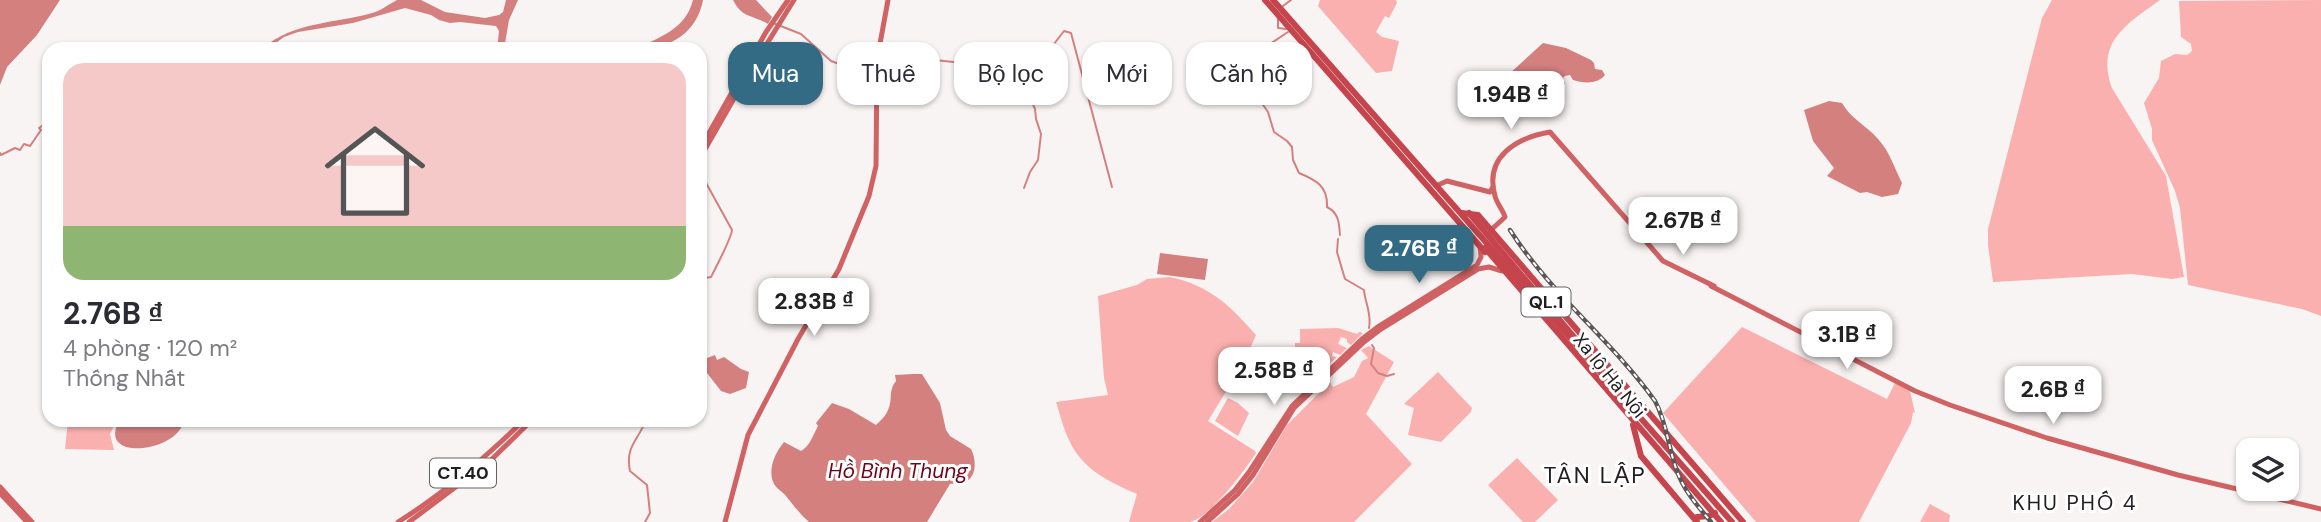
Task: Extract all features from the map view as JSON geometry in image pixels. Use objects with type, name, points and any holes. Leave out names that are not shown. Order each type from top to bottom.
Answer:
[{"type":"highway","name":"Xa lộ Hà Nội","points":[[1271,0],[1309,41],[1315,44],[1436,186],[1466,214],[1592,355],[1640,402],[1738,519]]},
{"type":"highway","name":"Xa lộ Hà Nội","points":[[1271,0],[1502,271],[1723,522]]},
{"type":"highway","name":"Xa lộ Hà Nội","points":[[1439,198],[1632,424],[1642,457],[1699,520]]},
{"type":"highway","name":"Xa lộ Hà Nội","points":[[1466,214],[1478,215],[1609,376],[1619,395],[1738,519]]},
{"type":"highway","name":"QL.1","points":[[1466,214],[1496,239]]},
{"type":"highway","name":"QL.1","points":[[1543,294],[1587,344]]},
{"type":"highway","name":"QL.1","points":[[1602,361],[1640,402]]},
{"type":"highway","name":"QL.1","points":[[1636,413],[1663,429]]},
{"type":"highway","name":"Xa lộ Hà Nội","points":[[1634,422],[1639,449]]},
{"type":"highway","name":"Xa lộ Hà Nội","points":[[1693,463],[1718,498],[1738,519]]},
{"type":"highway","points":[[1699,520],[1714,513],[1718,498]]},
{"type":"highway","points":[[1723,522],[1738,519]]},
{"type":"main road","points":[[707,137],[788,0]]},
{"type":"main road","points":[[778,18],[794,0]]},
{"type":"main road","points":[[725,522],[748,435],[798,340],[844,264],[869,196],[876,166],[877,69],[888,0]]},
{"type":"main road","points":[[707,145],[769,33]]},
{"type":"main road","points":[[1436,186],[1447,181],[1490,192],[1493,188],[1495,165],[1504,149],[1519,139],[1547,131],[1554,133],[1663,261],[1915,391],[2015,427],[2084,448],[2220,486],[2321,509]]},
{"type":"main road","points":[[1491,230],[1505,217],[1494,192],[1497,165],[1506,150],[1515,143],[1551,133],[1592,178]]},
{"type":"main road","points":[[1474,269],[1481,257],[1479,244]]},
{"type":"main road","points":[[1207,522],[1238,494],[1294,408],[1380,327],[1474,269],[1489,267],[1502,271]]},
{"type":"main road","name":"CT.40","points":[[398,522],[489,452],[516,427]]},
{"type":"main road","name":"CT.40","points":[[409,522],[494,458],[525,427]]},
{"type":"main road","points":[[489,452],[494,458]]},
{"type":"main road","points":[[1200,522],[1235,490],[1264,453]]},
{"type":"main road","points":[[0,487],[30,522]]},
{"type":"main road","points":[[0,493],[30,522]]},
{"type":"shaded area","points":[[1320,0],[1396,0],[1389,18],[1385,16],[1376,32],[1382,37],[1399,41],[1392,71],[1376,73],[1318,6]]},
{"type":"shaded area","points":[[2052,0],[2160,0],[2136,17],[2117,36],[2108,58],[2108,72],[2112,88],[2166,176],[2184,277],[2172,279],[2132,274],[1993,282],[1988,229],[2042,18]]},
{"type":"shaded area","points":[[2321,0],[2321,316],[2302,309],[2188,285],[2180,208],[2152,140],[2152,129],[2144,103],[2159,78],[2161,61],[2175,54],[2187,55],[2192,51],[2191,44],[2181,37],[2179,1]]},
{"type":"shaded area","points":[[1170,277],[1208,291],[1256,335],[1244,362],[1208,421],[1256,453],[1226,493],[1197,519],[1189,522],[1129,522],[1137,494],[1097,473],[1081,459],[1067,435],[1056,402],[1108,395],[1104,378],[1098,296],[1137,285],[1147,279]]},
{"type":"shaded area","points":[[1742,327],[1887,399],[1895,383],[1910,391],[1915,413],[1913,412],[1911,423],[1859,522],[1756,522],[1663,413]]},
{"type":"shaded area","points":[[1338,328],[1357,334],[1363,333],[1351,345],[1347,339],[1341,337],[1338,344],[1347,348],[1340,355],[1333,352],[1332,356],[1337,357],[1326,367],[1295,361],[1295,343],[1300,343],[1300,329]]},
{"type":"shaded area","points":[[1369,346],[1394,362],[1366,414],[1412,464],[1354,522],[1212,522],[1229,509],[1253,482],[1287,425],[1330,382],[1333,387],[1354,377],[1362,361],[1368,358],[1361,350]]},
{"type":"shaded area","points":[[1438,372],[1472,408],[1441,442],[1408,435],[1414,408],[1404,404]]},
{"type":"shaded area","points":[[1228,398],[1249,413],[1238,436],[1215,421]]},
{"type":"shaded area","points":[[67,427],[114,427],[110,434],[114,450],[65,449]]},
{"type":"shaded area","points":[[1517,458],[1558,500],[1535,522],[1523,522],[1488,485]]},
{"type":"shaded area","points":[[1930,504],[1950,515],[1949,522],[1920,522]]},
{"type":"water","points":[[0,0],[60,0],[37,35],[7,67],[0,85]]},
{"type":"water","points":[[397,0],[421,0],[445,12],[485,18],[503,12],[506,0],[518,0],[509,20],[505,42],[498,42],[499,31],[496,26],[450,23],[405,8],[353,23],[298,32],[271,42],[301,28],[375,12]]},
{"type":"water","points":[[693,0],[703,0],[695,22],[680,37],[671,42],[650,42],[671,31],[689,10]]},
{"type":"water","points":[[733,0],[756,0],[772,17],[768,24],[740,10]]},
{"type":"water","points":[[1543,43],[1566,48],[1591,60],[1595,69],[1602,70],[1605,75],[1590,82],[1573,80],[1570,75],[1565,76],[1565,84],[1560,88],[1562,101],[1555,105],[1499,101],[1497,97],[1506,94],[1514,85],[1506,78],[1508,75]]},
{"type":"water","points":[[1829,101],[1842,103],[1882,144],[1902,183],[1898,194],[1882,197],[1867,192],[1860,193],[1827,176],[1834,168],[1813,141],[1804,110]]},
{"type":"water","points":[[1160,253],[1208,259],[1205,280],[1157,274]]},
{"type":"water","points":[[715,355],[717,360],[724,357],[749,372],[746,388],[730,394],[721,391],[707,373],[707,358]]},
{"type":"water","name":"Hồ Bình Thung","points":[[922,374],[940,403],[946,430],[950,436],[971,449],[975,464],[971,478],[962,483],[950,484],[927,522],[809,522],[772,479],[775,456],[784,442],[801,451],[804,449],[818,426],[816,423],[832,403],[849,409],[876,425],[886,414],[896,381],[895,375]]},
{"type":"water","points":[[117,427],[181,427],[169,439],[142,448],[129,448],[120,443],[115,435]]},
{"type":"waterway","points":[[1283,6],[1291,0]]},
{"type":"waterway","points":[[1278,18],[1278,28],[1286,29]]},
{"type":"waterway","points":[[773,23],[801,34],[831,61],[853,69],[880,73],[900,60],[916,58],[972,64],[998,70],[1013,69],[1019,73],[1035,109],[1041,134],[1038,160],[1024,188]]},
{"type":"waterway","points":[[1055,42],[1064,31],[1071,33],[1112,187]]},
{"type":"waterway","points":[[1288,32],[1258,49],[1252,66],[1263,76],[1259,99],[1268,112],[1274,132],[1292,147],[1293,160],[1299,173],[1316,181],[1323,189],[1327,207],[1338,219],[1340,235]]},
{"type":"waterway","points":[[0,153],[1,155],[15,148],[20,150],[24,144],[30,146],[42,126]]},
{"type":"waterway","points":[[707,185],[732,230],[711,277],[707,278]]},
{"type":"waterway","points":[[1338,239],[1337,252],[1345,279],[1364,290],[1370,318],[1369,328]]},
{"type":"waterway","points":[[1372,345],[1374,348],[1371,364],[1378,373],[1387,376],[1394,374]]},
{"type":"waterway","points":[[642,427],[631,449],[629,462],[630,471],[647,485],[650,513],[645,522]]},
{"type":"railway","points":[[1510,230],[1543,275],[1620,358],[1655,401],[1683,485],[1711,522]]},
{"type":"district","name":"TÂN LẬP","points":[[1595,475]]},
{"type":"district","name":"KHU PHỐ 4","points":[[2075,503]]}]
